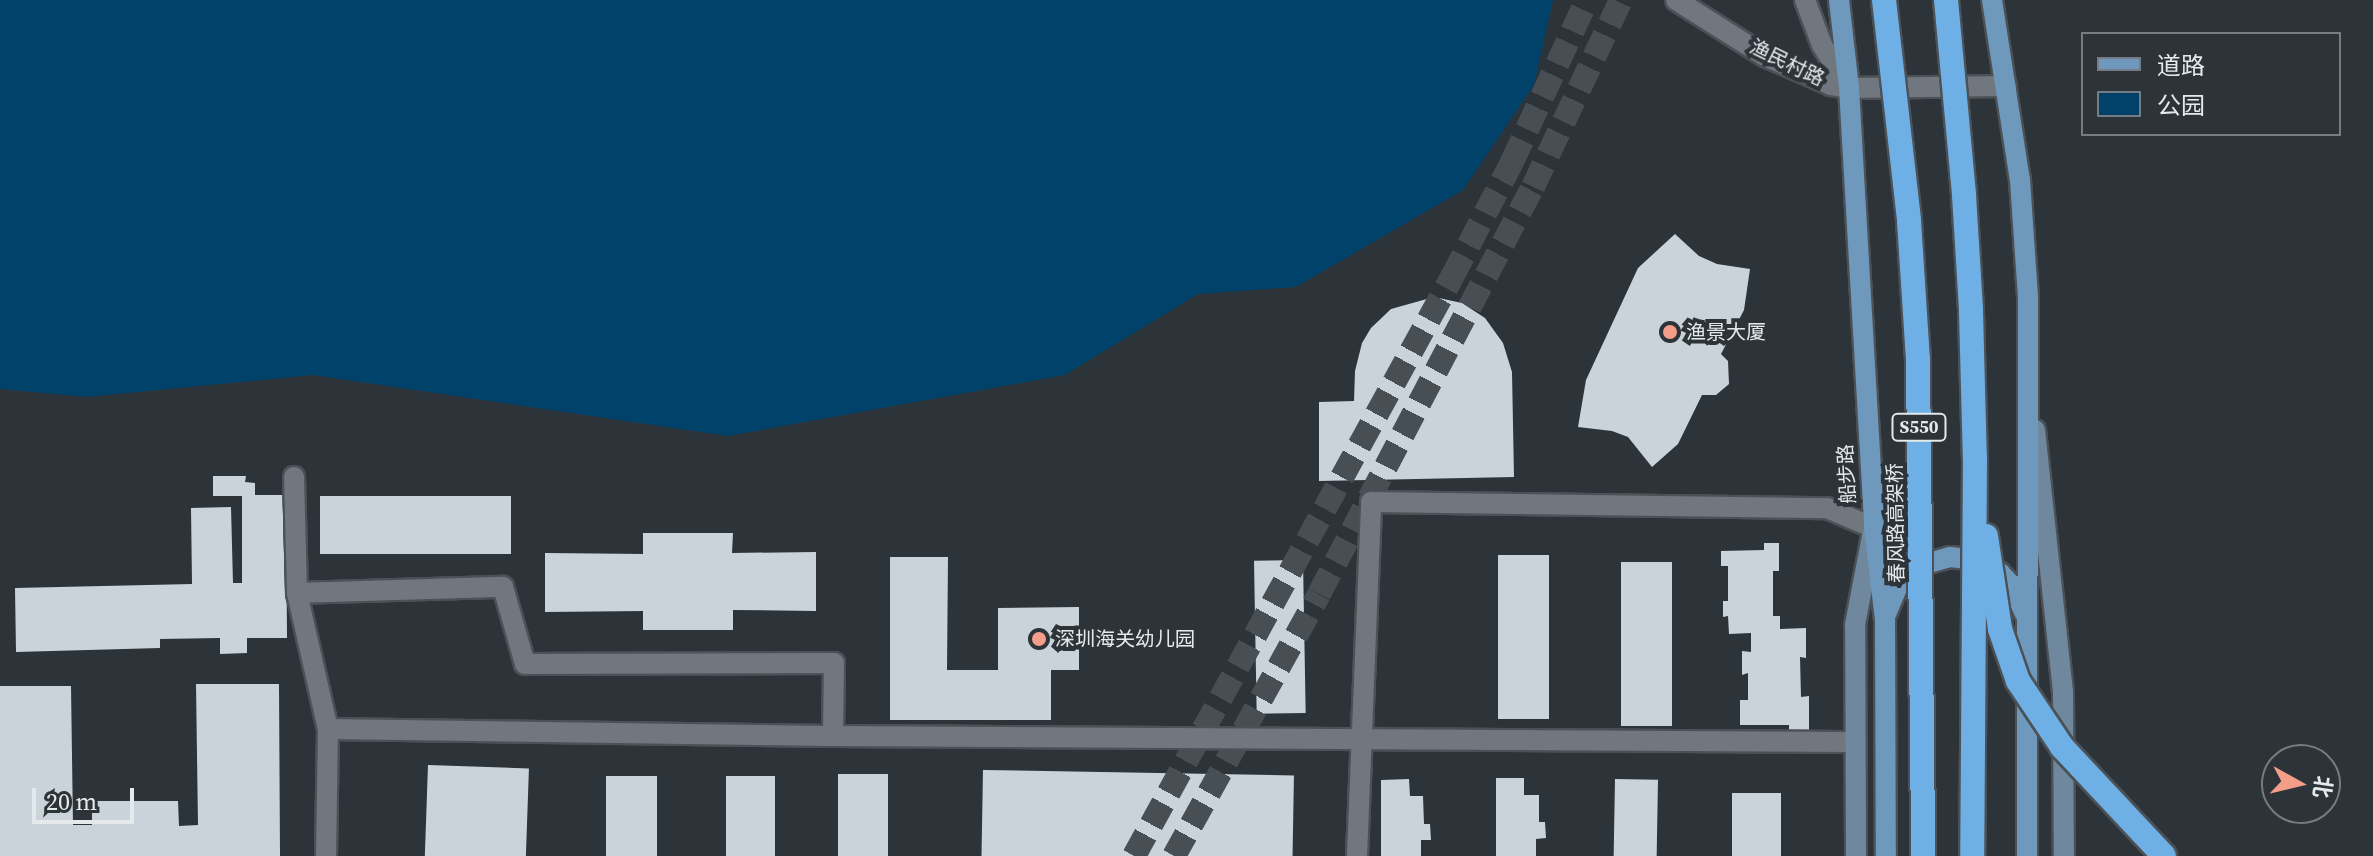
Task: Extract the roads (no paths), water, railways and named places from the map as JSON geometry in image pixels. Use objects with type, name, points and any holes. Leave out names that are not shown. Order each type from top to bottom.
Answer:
[{"type":"highway","name":"春风路高架桥","points":[[1884,0],[1909,221],[1918,359],[1923,856]]},
{"type":"highway","name":"S550","points":[[1946,0],[1964,195],[1975,459],[1972,856]]},
{"type":"highway","points":[[1975,459],[2000,629],[2018,681],[2062,747],[2164,856]]},
{"type":"main road","name":"船步路","points":[[1839,0],[1849,88],[1874,528],[1885,620],[1886,856]]},
{"type":"main road","points":[[1992,0],[2020,180],[2028,368],[2027,856]]},
{"type":"main road","points":[[2028,368],[2063,692],[2064,856]]},
{"type":"main road","points":[[1856,856],[1855,625],[1874,528]]},
{"type":"main road","points":[[1885,620],[1901,578],[1915,567],[1950,557],[1969,559],[2000,573],[2012,586],[2028,621]]},
{"type":"street","name":"渔民村路","points":[[1676,0],[1793,71],[1849,88],[2006,86]]},
{"type":"street","points":[[1805,0],[1822,45],[1849,88]]},
{"type":"street","points":[[294,477],[297,593],[328,729],[326,856]]},
{"type":"street","points":[[1357,856],[1371,502],[1827,508],[1874,528]]},
{"type":"street","points":[[297,593],[503,587],[525,664],[834,663],[833,736]]},
{"type":"street","points":[[328,729],[833,736],[1855,742]]},
{"type":"tunnel","points":[[1134,856],[1452,277],[1512,162],[1587,0]]},
{"type":"tunnel","points":[[1174,856],[1319,594],[1533,187],[1621,0]]},
{"type":"place","name":"渔景大厦","points":[[1670,332]]},
{"type":"place","name":"深圳海关幼儿园","points":[[1039,639]]}]
